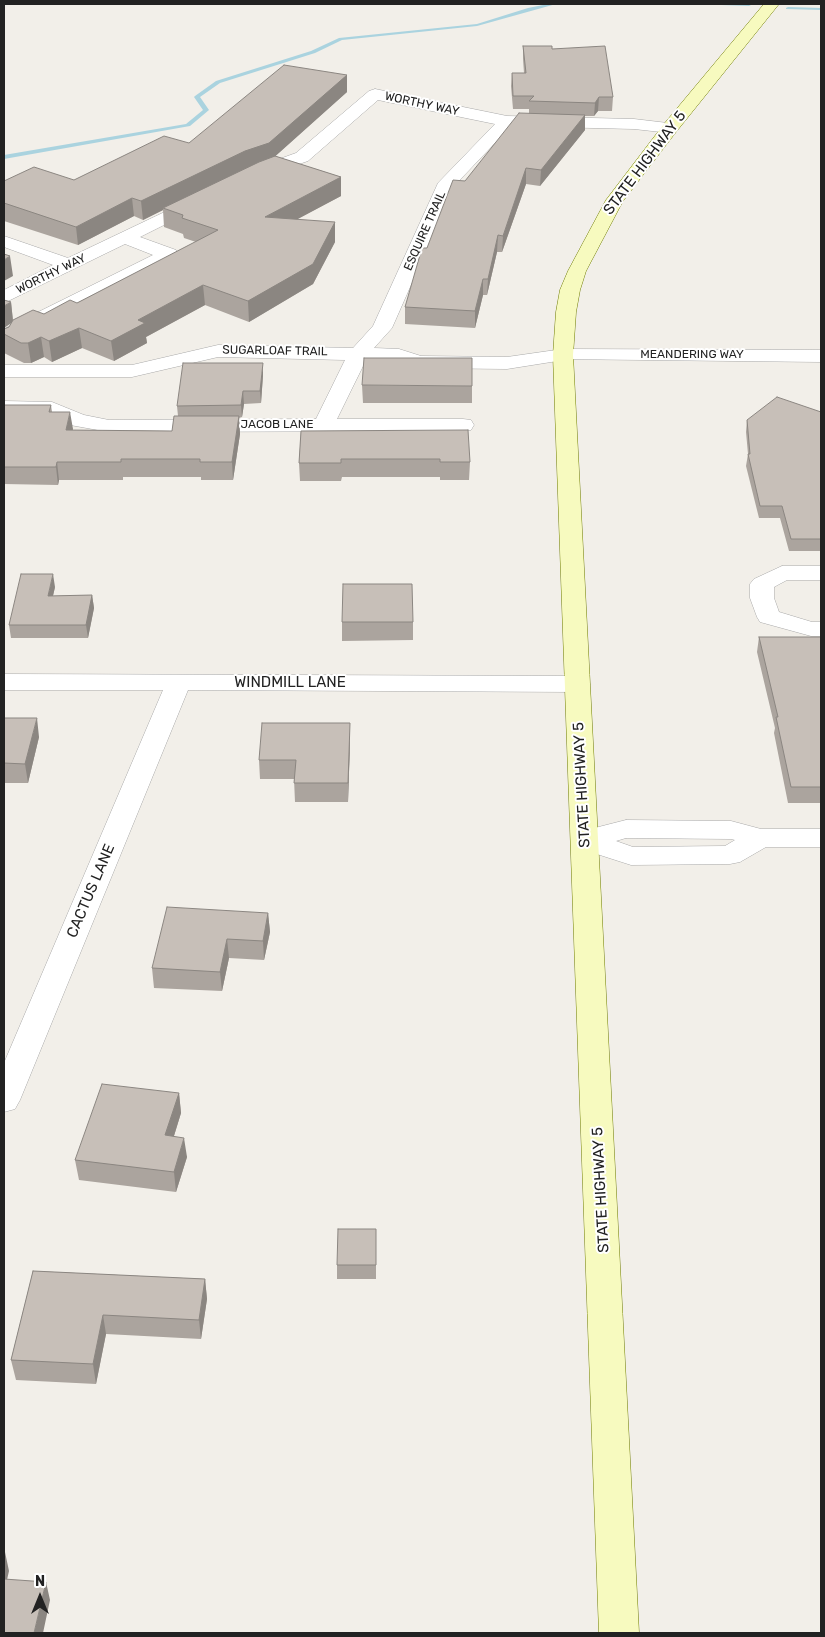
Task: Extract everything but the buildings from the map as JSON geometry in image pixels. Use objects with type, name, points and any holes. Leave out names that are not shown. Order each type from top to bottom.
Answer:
[{"type":"main road","name":"STATE HIGHWAY 5","points":[[619,1633],[563,355],[570,290],[580,264],[614,200],[670,128],[772,4]]},
{"type":"street","name":"WORTHY WAY","points":[[236,183],[302,157],[375,94],[507,121],[614,124],[670,128]]},
{"type":"street","name":"ESQUIRE TRAIL","points":[[324,424],[359,353],[382,328],[447,183],[507,121]]},
{"type":"street","name":"WORTHY WAY","points":[[4,297],[210,196]]},
{"type":"street","points":[[4,342],[6,336],[169,254],[125,238]]},
{"type":"street","points":[[4,241],[70,265]]},
{"type":"street","name":"SUGARLOAF TRAIL","points":[[4,371],[132,371],[218,350],[399,355],[419,362],[507,363],[563,355]]},
{"type":"street","name":"MEANDERING WAY","points":[[563,355],[821,356]]},
{"type":"street","name":"JACOB LANE","points":[[4,407],[52,408],[78,420],[109,426],[463,425]]},
{"type":"street","points":[[821,573],[782,573],[762,584],[762,598],[769,617],[811,629],[821,629]]},
{"type":"street","name":"WINDMILL LANE","points":[[4,682],[577,684]]},
{"type":"street","name":"CACTUS LANE","points":[[7,1084],[179,682]]},
{"type":"street","points":[[585,840],[631,856],[730,855],[761,838],[821,838]]},
{"type":"waterway","points":[[4,157],[188,125],[206,110],[197,97],[218,82],[313,52],[341,39],[477,25],[554,4]]},
{"type":"waterway","points":[[721,4],[749,5]]},
{"type":"waterway","points":[[788,8],[821,9]]}]
